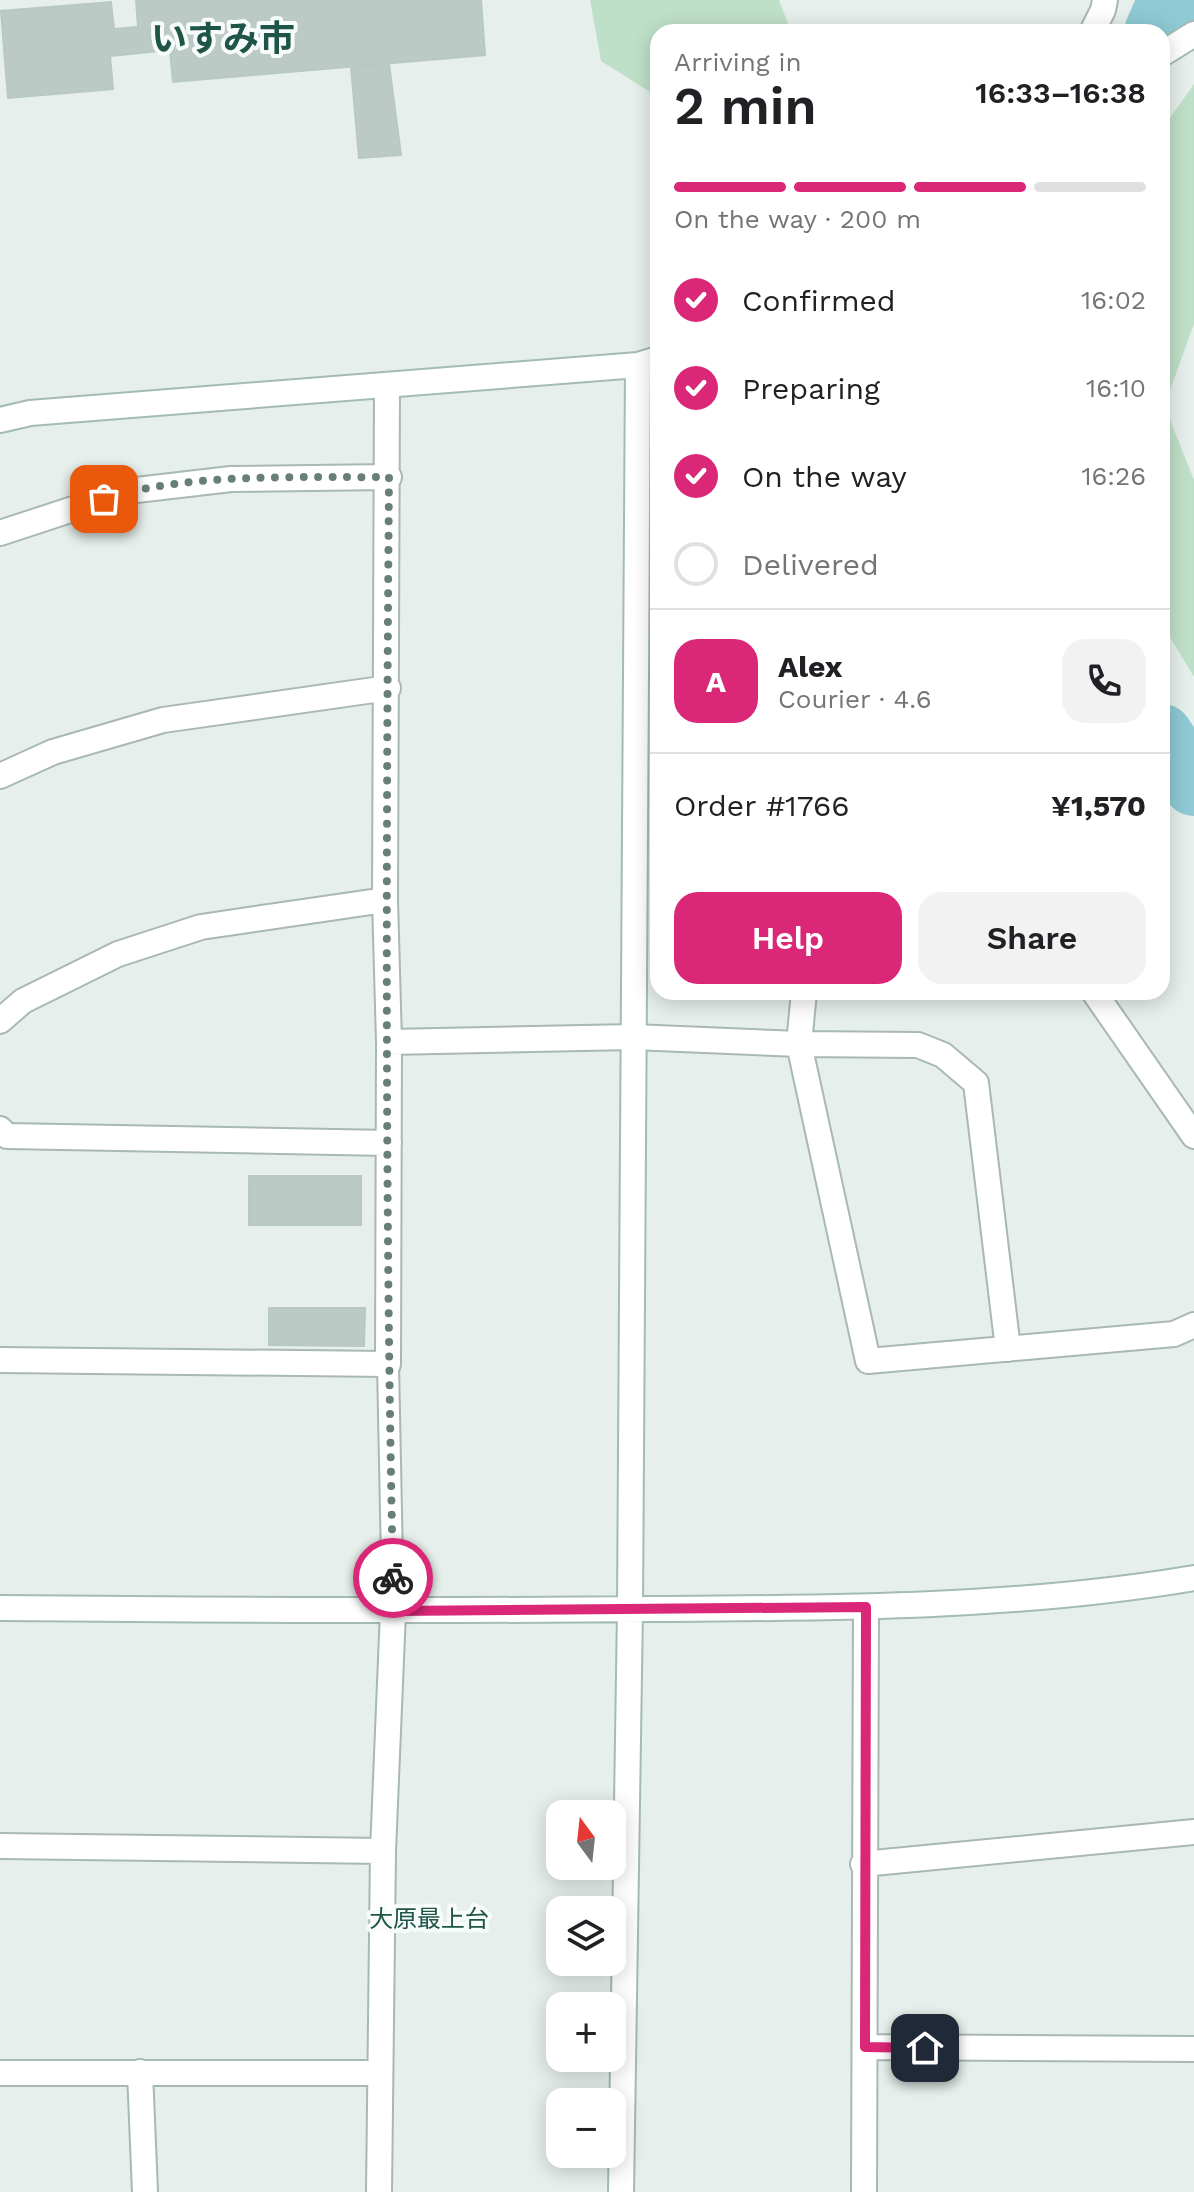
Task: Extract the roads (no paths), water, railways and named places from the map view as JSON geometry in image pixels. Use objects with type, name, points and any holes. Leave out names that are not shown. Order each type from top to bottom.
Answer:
[{"type":"street","points":[[1096,24],[1105,0]]},
{"type":"street","points":[[1170,49],[1194,34]]},
{"type":"street","points":[[0,420],[30,413],[387,386],[648,362],[633,1037],[630,1609],[621,2192]]},
{"type":"street","points":[[0,1360],[388,1364],[389,1042],[385,900],[387,386]]},
{"type":"street","points":[[0,533],[128,491],[231,479],[389,477]]},
{"type":"street","points":[[0,776],[53,752],[163,720],[388,688]]},
{"type":"street","points":[[0,1021],[23,1001],[118,954],[201,927],[385,900]]},
{"type":"street","points":[[803,1000],[799,1044],[868,1361],[1174,1334],[1194,1325]]},
{"type":"street","points":[[1100,1000],[1194,1136]]},
{"type":"street","points":[[389,1042],[633,1037],[918,1045],[943,1055],[976,1083],[1008,1349]]},
{"type":"street","points":[[0,1129],[7,1136],[389,1143]]},
{"type":"street","points":[[0,1608],[393,1611],[866,1607],[1126,1590],[1194,1578]]},
{"type":"street","points":[[864,2192],[866,1607]]},
{"type":"street","points":[[379,2192],[383,1851],[393,1611]]},
{"type":"street","points":[[863,1864],[1194,1832]]},
{"type":"street","points":[[0,1846],[383,1851]]},
{"type":"street","points":[[865,2047],[1194,2049]]},
{"type":"street","points":[[140,2072],[145,2192]]},
{"type":"street","points":[[0,2073],[380,2073]]},
{"type":"lane","points":[[388,1364],[393,1611]]},
{"type":"waterway","points":[[1158,24],[1169,0]]},
{"type":"waterway","points":[[1170,748],[1194,785]]},
{"type":"district","name":"いすみ市","points":[[223,39]]},
{"type":"district","name":"大原最上台","points":[[429,1919]]}]
